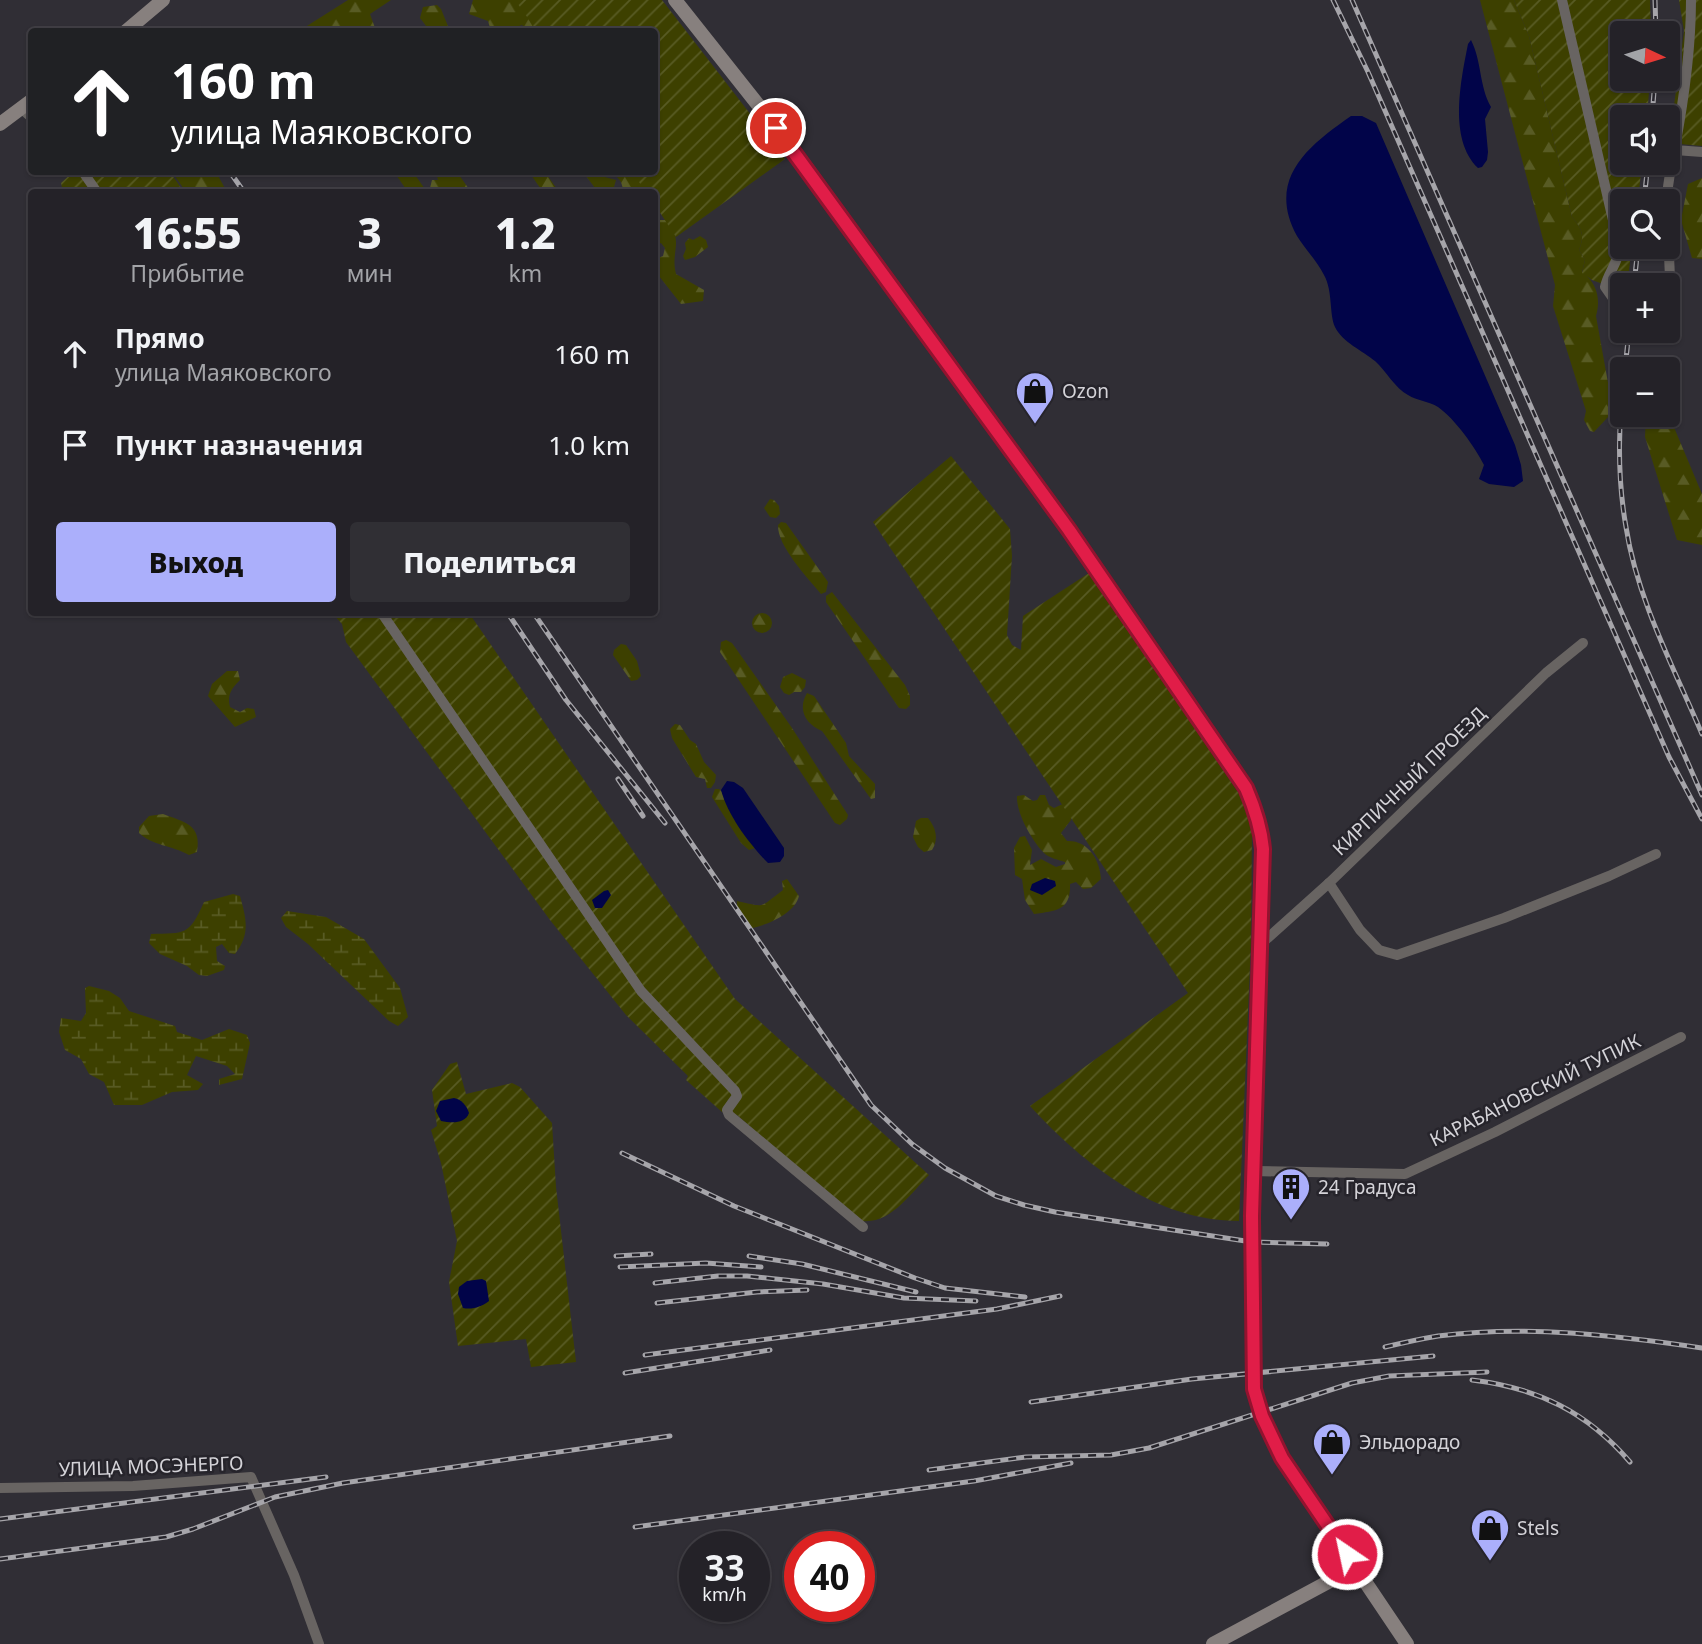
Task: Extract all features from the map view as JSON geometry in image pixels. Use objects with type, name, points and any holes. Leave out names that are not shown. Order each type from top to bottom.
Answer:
[{"type":"street","points":[[130,28],[163,0]]},
{"type":"street","points":[[675,0],[793,149],[1007,443],[1246,788],[1256,809],[1261,831],[1261,944],[1253,1171],[1254,1389],[1262,1416],[1277,1448],[1407,1644]]},
{"type":"street","points":[[1562,0],[1619,246],[1616,264],[1610,273]]},
{"type":"street","points":[[1680,114],[1691,36],[1691,0]]},
{"type":"street","points":[[1691,36],[1702,33]]},
{"type":"street","points":[[0,124],[28,109]]},
{"type":"street","points":[[1680,150],[1702,152]]},
{"type":"street","points":[[1610,274],[1605,287],[1610,294]]},
{"type":"street","points":[[384,616],[641,991],[735,1091],[737,1096],[727,1110],[729,1115],[863,1227]]},
{"type":"street","name":"КИРПИЧНЫЙ ПРОЕЗД","points":[[1261,944],[1329,883],[1546,673],[1583,643]]},
{"type":"street","points":[[1329,883],[1360,930],[1379,950],[1398,955],[1504,918],[1656,854]]},
{"type":"street","name":"КАРАБАНОВСКИЙ ТУПИК","points":[[1253,1171],[1405,1174],[1495,1132],[1681,1037]]},
{"type":"street","name":"УЛИЦА МОСЭНЕРГО","points":[[0,1488],[133,1486],[251,1477],[294,1576],[319,1644]]},
{"type":"street","points":[[1213,1644],[1356,1567]]},
{"type":"green space","points":[[348,0],[391,0],[370,14],[375,28],[304,28]]},
{"type":"green space","points":[[473,0],[521,0],[536,21],[537,28],[525,28],[522,25],[513,28],[490,28],[488,21],[469,14]]},
{"type":"green space","points":[[515,0],[662,0],[785,159],[676,237],[658,210],[658,189],[644,189],[634,175],[658,175],[658,28],[535,28]]},
{"type":"green space","points":[[1480,0],[1514,0],[1529,36],[1572,217],[1582,232],[1579,250],[1585,260],[1582,272],[1591,281],[1596,292],[1596,316],[1610,394],[1608,417],[1594,432],[1590,431],[1584,420],[1586,411],[1553,306],[1555,285]]},
{"type":"green space","points":[[1514,0],[1650,0],[1651,21],[1610,21],[1610,91],[1649,91],[1648,105],[1610,105],[1610,175],[1641,175],[1639,189],[1610,189],[1610,259],[1630,259],[1629,273],[1610,273],[1610,287],[1582,273],[1585,260],[1579,250],[1582,232],[1572,217],[1529,36]]},
{"type":"green space","points":[[1679,0],[1702,0],[1702,146],[1680,144],[1680,105],[1674,105],[1676,91],[1680,91],[1684,31]]},
{"type":"green space","points":[[437,5],[449,28],[428,28],[420,18],[423,7]]},
{"type":"green space","points":[[70,175],[172,175],[182,189],[62,189],[61,183]]},
{"type":"green space","points":[[174,175],[218,175],[225,189],[184,189]]},
{"type":"green space","points":[[396,175],[415,175],[425,189],[406,189]]},
{"type":"green space","points":[[437,175],[459,175],[469,189],[430,189],[432,180],[438,180]]},
{"type":"green space","points":[[531,175],[547,175],[557,189],[541,189]]},
{"type":"green space","points":[[585,175],[600,175],[616,180],[612,189],[596,189]]},
{"type":"green space","points":[[615,175],[638,175],[648,189],[623,189]]},
{"type":"green space","points":[[1702,178],[1702,259],[1692,258],[1681,220],[1688,184]]},
{"type":"green space","points":[[666,220],[675,234],[676,274],[704,290],[703,301],[681,304],[658,275],[658,258],[663,256],[665,248],[661,243],[658,244],[658,222]]},
{"type":"green space","points":[[700,236],[706,240],[708,247],[695,257],[685,260],[685,243],[689,238],[693,240]]},
{"type":"green space","points":[[1645,427],[1674,427],[1702,494],[1702,545],[1677,540],[1645,437]]},
{"type":"green space","points":[[951,456],[1010,529],[1012,556],[1007,635],[1012,645],[1021,650],[1023,616],[1089,573],[1244,801],[1252,826],[1251,942],[1239,1221],[1208,1218],[1179,1211],[1124,1186],[1074,1149],[1030,1106],[1188,993],[873,522]]},
{"type":"green space","points":[[770,499],[779,506],[780,514],[776,518],[770,517],[764,508]]},
{"type":"green space","points":[[781,522],[786,523],[828,582],[826,592],[821,594],[788,552],[779,533],[778,525]]},
{"type":"green space","points":[[832,592],[905,685],[910,696],[910,705],[906,709],[899,708],[826,602],[826,596]]},
{"type":"green space","points":[[762,613],[769,616],[772,623],[769,630],[762,633],[755,630],[752,623],[755,616]]},
{"type":"green space","points":[[335,616],[471,616],[735,999],[929,1175],[898,1208],[879,1219],[857,1220],[737,1115],[722,1112],[686,1080],[688,1076],[626,1015],[550,920],[346,642],[342,624]]},
{"type":"green space","points":[[726,640],[732,643],[792,728],[848,815],[840,825],[835,823],[720,652],[721,642]]},
{"type":"green space","points":[[621,644],[626,645],[637,661],[641,676],[637,680],[631,681],[613,655],[614,650]]},
{"type":"green space","points":[[227,671],[238,671],[240,680],[230,692],[230,707],[240,712],[247,708],[254,709],[256,717],[235,727],[208,696],[212,684]]},
{"type":"green space","points":[[792,673],[806,680],[801,692],[789,695],[780,687],[783,677]]},
{"type":"green space","points":[[807,693],[814,696],[846,743],[849,756],[875,784],[875,798],[871,799],[822,731],[805,716],[803,705]]},
{"type":"green space","points":[[675,724],[680,725],[696,744],[704,762],[716,775],[711,788],[707,788],[705,779],[696,777],[672,738],[670,729]]},
{"type":"green space","points":[[715,789],[719,789],[727,797],[755,848],[749,850],[741,843],[712,797]]},
{"type":"green space","points":[[1024,795],[1033,801],[1040,795],[1045,795],[1049,805],[1054,808],[1065,803],[1071,812],[1071,820],[1061,833],[1067,841],[1081,844],[1092,852],[1100,872],[1101,879],[1091,888],[1083,889],[1076,882],[1070,884],[1070,893],[1065,904],[1049,912],[1034,914],[1025,900],[1022,879],[1015,875],[1014,848],[1020,837],[1025,836],[1032,850],[1030,865],[1041,859],[1056,867],[1065,862],[1044,853],[1030,834],[1017,803],[1017,796]]},
{"type":"green space","points":[[163,814],[190,825],[197,835],[197,852],[189,855],[150,841],[139,833],[139,827],[149,816]]},
{"type":"green space","points":[[928,818],[936,834],[932,850],[924,852],[913,837],[916,821]]},
{"type":"green space","points":[[787,879],[799,896],[792,908],[766,924],[752,928],[737,908],[737,901],[762,905],[783,890],[782,881]]},
{"type":"green space","points":[[233,894],[240,896],[245,933],[235,954],[229,953],[222,944],[216,947],[217,961],[225,966],[224,970],[207,976],[199,975],[187,966],[160,954],[149,943],[151,934],[179,932],[190,927],[204,902]]},
{"type":"green space","points":[[287,911],[326,917],[364,939],[400,988],[408,1017],[398,1026],[389,1021],[308,944],[286,927],[281,918]]},
{"type":"green space","points":[[89,986],[109,991],[120,998],[129,1011],[175,1026],[177,1032],[202,1040],[229,1029],[247,1035],[250,1043],[242,1079],[219,1085],[219,1079],[235,1074],[227,1066],[196,1056],[187,1075],[203,1084],[198,1090],[172,1092],[142,1105],[114,1105],[104,1082],[89,1074],[81,1059],[65,1050],[59,1032],[61,1018],[81,1021],[86,1013],[85,988]]},
{"type":"green space","points":[[457,1062],[466,1094],[512,1083],[520,1087],[552,1123],[556,1187],[576,1362],[531,1367],[526,1339],[458,1346],[449,1282],[457,1241],[441,1163],[431,1130],[437,1126],[432,1090],[450,1064]]},
{"type":"shaded area","points":[[1471,40],[1484,91],[1491,107],[1485,119],[1487,160],[1478,168],[1463,141],[1459,109],[1462,74]]},
{"type":"shaded area","points":[[1351,116],[1362,116],[1376,123],[1515,445],[1523,481],[1514,487],[1489,484],[1479,479],[1484,465],[1451,419],[1434,405],[1403,392],[1375,361],[1348,342],[1335,327],[1327,281],[1297,236],[1289,216],[1286,197],[1296,166],[1307,152]]},
{"type":"shaded area","points":[[727,781],[743,788],[784,848],[784,856],[780,862],[768,863],[740,830],[721,790]]},
{"type":"shaded area","points":[[1045,878],[1055,881],[1056,886],[1042,895],[1030,890],[1032,884]]},
{"type":"shaded area","points":[[608,890],[611,895],[602,908],[595,908],[592,900]]},
{"type":"shaded area","points":[[454,1098],[465,1105],[469,1113],[467,1117],[458,1122],[441,1121],[436,1111],[440,1101]]},
{"type":"shaded area","points":[[467,1281],[486,1281],[489,1301],[476,1308],[463,1308],[458,1294],[459,1287]]},
{"type":"railway","points":[[1333,0],[1368,72],[1669,757],[1702,819]]},
{"type":"railway","points":[[1352,0],[1702,795]]},
{"type":"railway","points":[[1655,0],[1656,21]]},
{"type":"railway","points":[[1653,105],[1654,91]]},
{"type":"railway","points":[[232,175],[242,189]]},
{"type":"railway","points":[[1645,189],[1647,175]]},
{"type":"railway","points":[[1635,273],[1637,259]]},
{"type":"railway","points":[[1626,357],[1628,343]]},
{"type":"railway","points":[[1620,427],[1620,477],[1631,554],[1647,607],[1702,734]]},
{"type":"railway","points":[[510,616],[566,700],[665,823]]},
{"type":"railway","points":[[536,616],[871,1105],[912,1144],[945,1168],[996,1196],[1024,1205],[1252,1242],[1327,1244]]},
{"type":"railway","points":[[618,779],[643,816]]},
{"type":"railway","points":[[622,1153],[734,1206],[915,1278],[945,1288],[1025,1297]]},
{"type":"railway","points":[[616,1256],[651,1254]]},
{"type":"railway","points":[[749,1256],[802,1264],[916,1292]]},
{"type":"railway","points":[[620,1267],[706,1263],[761,1267]]},
{"type":"railway","points":[[655,1283],[718,1276],[747,1276],[823,1284],[904,1298],[976,1301]]},
{"type":"railway","points":[[657,1303],[757,1292],[807,1290]]},
{"type":"railway","points":[[645,1355],[997,1309],[1060,1296]]},
{"type":"railway","points":[[1385,1347],[1438,1336],[1504,1331],[1570,1333],[1702,1348]]},
{"type":"railway","points":[[625,1373],[770,1350]]},
{"type":"railway","points":[[1031,1402],[1192,1379],[1433,1356]]},
{"type":"railway","points":[[929,1470],[1026,1457],[1111,1455],[1149,1448],[1352,1383],[1389,1376],[1487,1372]]},
{"type":"railway","points":[[1472,1380],[1518,1389],[1560,1405],[1596,1429],[1630,1462]]},
{"type":"railway","points":[[0,1559],[166,1537],[275,1497],[343,1483],[670,1436]]},
{"type":"railway","points":[[635,1527],[974,1481],[1071,1463]]},
{"type":"railway","points":[[0,1519],[326,1477]]},
{"type":"place","name":"Ozon","points":[[1035,425]]},
{"type":"place","name":"24 Градуса","points":[[1291,1221]]},
{"type":"place","name":"Эльдорадо","points":[[1332,1476]]},
{"type":"place","name":"Stels","points":[[1490,1562]]},
{"type":"route","points":[[776,128],[1069,530],[1246,788],[1256,809],[1263,849],[1252,1216],[1254,1389],[1262,1416],[1282,1458],[1347,1554]]}]
